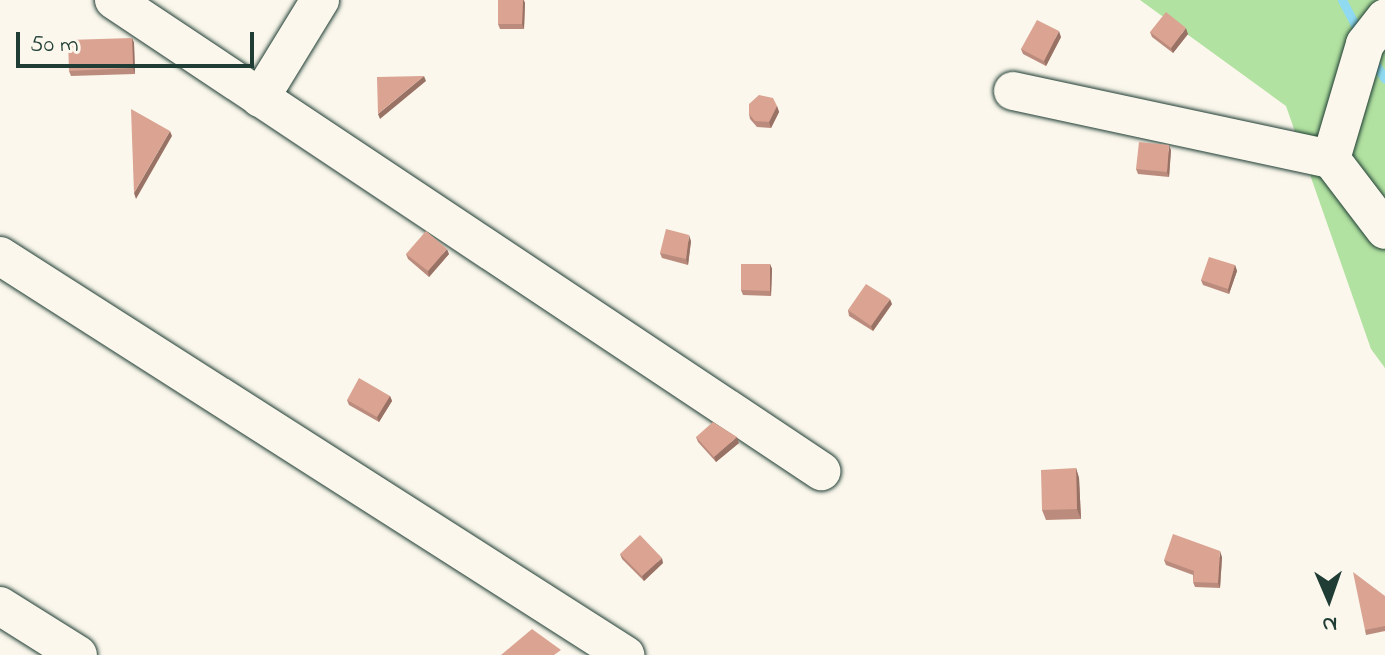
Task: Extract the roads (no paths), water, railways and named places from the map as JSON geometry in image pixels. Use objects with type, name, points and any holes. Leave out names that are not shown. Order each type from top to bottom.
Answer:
[{"type":"street","points":[[114,0],[821,471]]},
{"type":"street","points":[[260,98],[320,0]]},
{"type":"street","points":[[1331,159],[1365,44],[1385,18]]},
{"type":"street","points":[[1013,91],[1331,159],[1385,230]]},
{"type":"street","points":[[0,256],[625,655]]},
{"type":"street","points":[[0,606],[78,655]]},
{"type":"waterway","points":[[1342,0],[1361,36]]},
{"type":"waterway","points":[[1373,60],[1385,79]]}]
